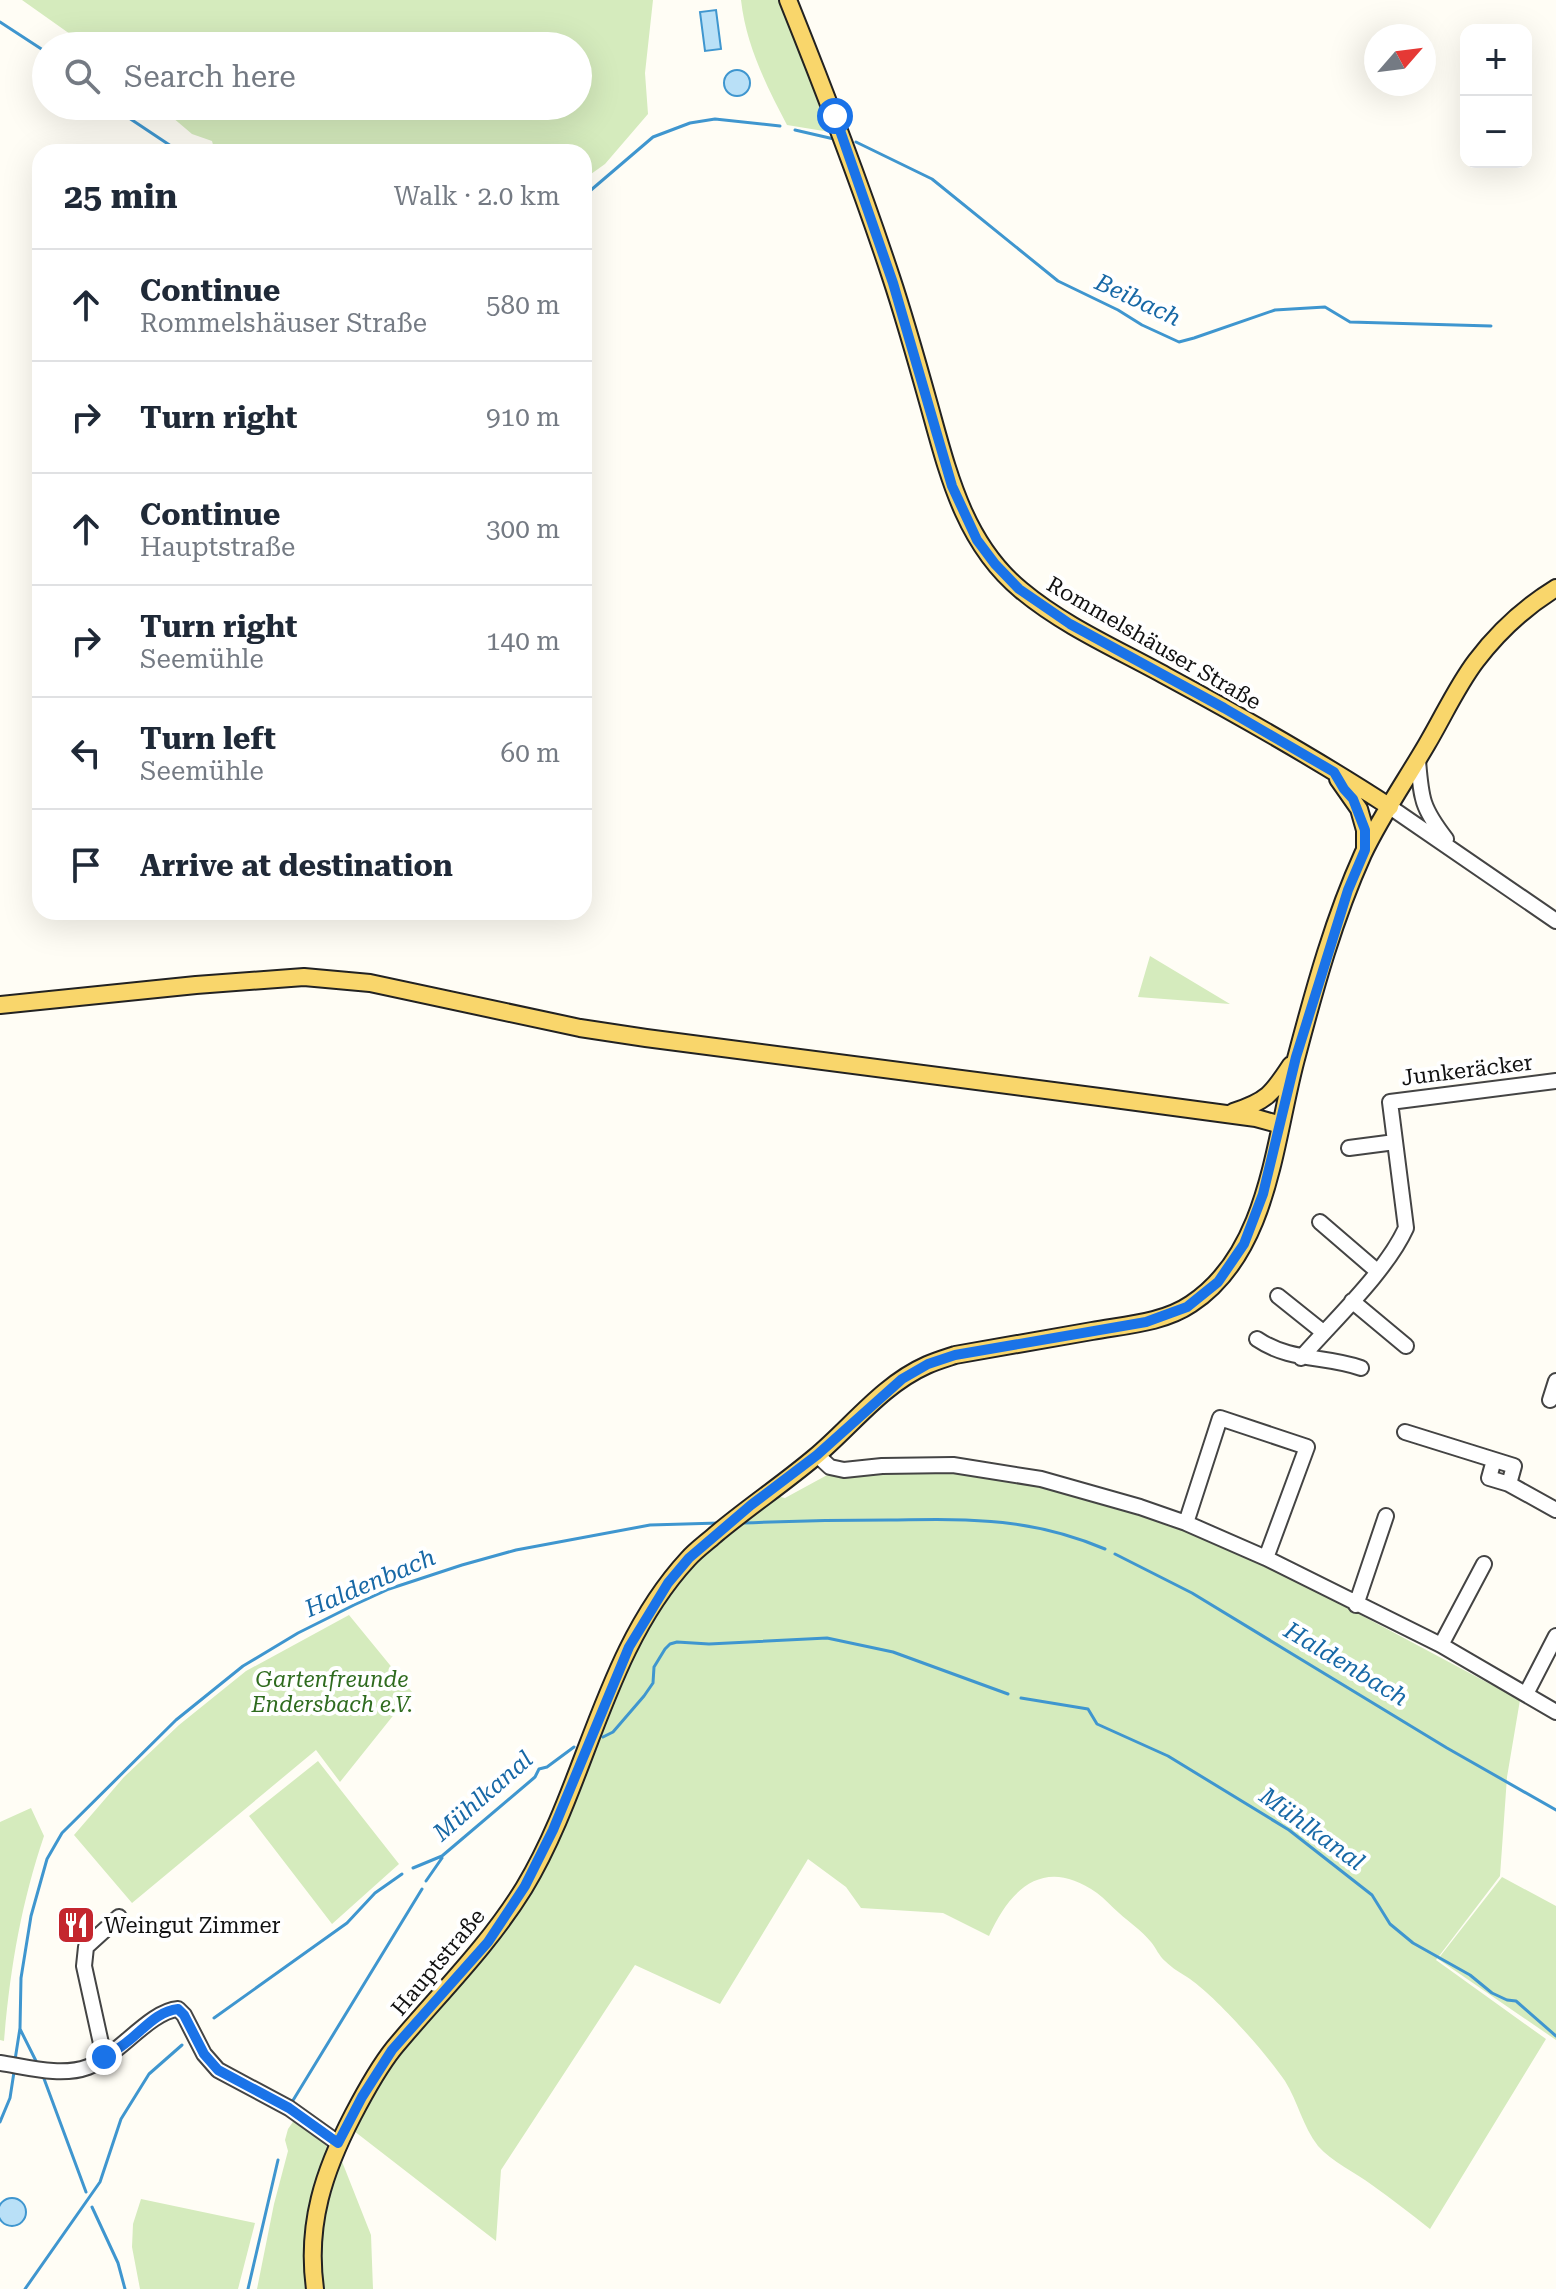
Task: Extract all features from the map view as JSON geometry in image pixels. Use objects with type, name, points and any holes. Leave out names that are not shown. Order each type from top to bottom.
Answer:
[{"type":"main road","name":"Rommelshäuser Straße","points":[[788,0],[844,139],[897,295],[952,486],[977,540],[1019,589],[1070,624],[1211,701],[1390,807]]},
{"type":"main road","points":[[1224,1115],[1252,1106],[1272,1093],[1296,1057],[1343,903],[1365,850],[1475,662],[1529,606],[1556,588]]},
{"type":"main road","points":[[1334,772],[1359,809],[1365,830],[1365,850]]},
{"type":"main road","points":[[0,1005],[304,977],[370,983],[580,1028],[1256,1118],[1281,1125]]},
{"type":"main road","name":"Hauptstraße","points":[[315,2289],[313,2238],[316,2210],[338,2143],[392,2050],[488,1942],[525,1886],[553,1830],[629,1647],[652,1607],[689,1558],[751,1505],[817,1455],[902,1379],[928,1364],[955,1355],[1146,1322],[1187,1307],[1202,1297],[1218,1282],[1244,1244],[1263,1194],[1296,1057]]},
{"type":"street","points":[[1418,760],[1422,801],[1427,813],[1456,852]]},
{"type":"street","name":"Rommelshäuser Straße","points":[[1390,807],[1556,921]]},
{"type":"street","name":"Junkeräcker","points":[[1301,1358],[1377,1271],[1400,1242],[1406,1228],[1390,1102],[1556,1081]]},
{"type":"street","points":[[1349,1148],[1395,1142]]},
{"type":"street","points":[[1320,1222],[1377,1271]]},
{"type":"street","points":[[1278,1296],[1323,1332]]},
{"type":"street","points":[[1352,1301],[1406,1346]]},
{"type":"street","points":[[1257,1339],[1280,1352],[1301,1358],[1343,1362],[1361,1368]]},
{"type":"street","points":[[1550,1400],[1556,1381]]},
{"type":"street","points":[[1186,1523],[1220,1418],[1307,1447],[1266,1558]]},
{"type":"street","points":[[1405,1432],[1494,1460],[1489,1478],[1509,1484],[1556,1510]]},
{"type":"street","points":[[817,1455],[830,1467],[844,1470],[953,1465],[1041,1479],[1140,1507],[1186,1523],[1266,1558],[1441,1645],[1556,1712]]},
{"type":"street","points":[[1356,1605],[1386,1516]]},
{"type":"street","points":[[1441,1645],[1484,1564]]},
{"type":"street","points":[[1526,1694],[1556,1636]]},
{"type":"street","points":[[104,2057],[84,1966],[85,1956],[86,1947],[119,1917]]},
{"type":"street","points":[[21,2066],[63,2072],[89,2067],[124,2045],[157,2016],[178,2009],[204,2054],[218,2070],[289,2108],[338,2143]]},
{"type":"green space","points":[[22,0],[653,0],[645,73],[648,114],[605,164],[592,173],[592,144],[213,144],[192,134],[176,120],[592,120],[592,32],[67,32]]},
{"type":"green space","points":[[741,0],[788,0],[842,134],[787,125],[752,49]]},
{"type":"green space","points":[[1150,956],[1230,1004],[1138,997]]},
{"type":"green space","points":[[955,1469],[1043,1483],[1129,1509],[1252,1557],[1520,1700],[1507,1777],[1500,1876],[1436,1960],[1546,2039],[1430,2229],[1318,2146],[1285,2081],[1254,2041],[1214,1999],[1168,1964],[1144,1934],[1097,1893],[1061,1877],[1046,1877],[1032,1882],[1008,1903],[989,1936],[943,1913],[861,1908],[846,1887],[808,1859],[720,2004],[635,1965],[501,2170],[496,2241],[354,2131],[370,2091],[528,1890],[633,1647],[691,1561],[772,1495],[785,1498],[829,1474]]},
{"type":"green space","name":"Gartenfreunde Endersbach e.V.","points":[[349,1615],[412,1692],[340,1782],[316,1750],[132,1903],[74,1835],[124,1777],[179,1725],[246,1671]]},
{"type":"green space","points":[[318,1761],[399,1864],[332,1924],[249,1816]]},
{"type":"green space","points":[[31,1808],[44,1836],[18,1937],[4,2041],[0,2040],[0,1822]]},
{"type":"green space","points":[[1502,1877],[1556,1906],[1556,2040],[1438,1959]]},
{"type":"green space","points":[[295,2119],[321,2136],[329,2153],[307,2221],[305,2289],[257,2289],[288,2151],[285,2140]]},
{"type":"green space","points":[[341,2159],[371,2235],[373,2289],[320,2289],[320,2218]]},
{"type":"green space","points":[[141,2199],[255,2223],[238,2289],[140,2289],[132,2247],[133,2224]]},
{"type":"water","points":[[716,10],[721,49],[705,51],[700,12]]},
{"type":"water","points":[[737,70],[746,74],[750,83],[746,92],[737,96],[728,92],[724,83],[728,74]]},
{"type":"water","points":[[6,2199],[18,2199],[25,2206],[25,2218],[18,2225],[6,2225],[-1,2218],[-1,2206]]},
{"type":"waterway","name":"Beibach","points":[[0,22],[32,43]]},
{"type":"waterway","name":"Beibach","points":[[592,189],[653,137],[690,123],[715,119],[780,126]]},
{"type":"waterway","name":"Beibach","points":[[132,120],[168,144]]},
{"type":"waterway","name":"Beibach","points":[[795,130],[834,139]]},
{"type":"waterway","name":"Beibach","points":[[856,142],[932,179],[1058,281],[1179,342],[1275,310],[1325,307],[1350,322],[1491,326]]},
{"type":"waterway","name":"Haldenbach","points":[[743,1523],[973,1520],[1025,1525],[1105,1549]]},
{"type":"waterway","name":"Haldenbach","points":[[15,2060],[20,2028],[21,1978],[31,1916],[47,1859],[62,1833],[176,1720],[243,1666],[298,1633],[354,1605],[389,1589],[462,1565],[516,1550],[650,1525],[719,1523]]},
{"type":"waterway","name":"Haldenbach","points":[[1115,1554],[1192,1593],[1447,1748],[1556,1810]]},
{"type":"waterway","name":"Mühlkanal","points":[[603,1737],[613,1732],[644,1696],[653,1683],[654,1667],[665,1649],[677,1642],[709,1644],[827,1638],[893,1652],[1008,1694]]},
{"type":"waterway","name":"Mühlkanal","points":[[1021,1698],[1088,1709],[1097,1724],[1168,1756],[1289,1830],[1372,1895],[1390,1924],[1413,1943],[1470,1975],[1492,1993],[1516,2001],[1556,2036]]},
{"type":"waterway","name":"Mühlkanal","points":[[413,1868],[442,1856],[535,1777],[539,1769],[547,1767],[574,1747]]},
{"type":"waterway","points":[[426,1881],[442,1858]]},
{"type":"waterway","name":"Mühlkanal","points":[[214,2018],[347,1923],[375,1893],[402,1874]]},
{"type":"waterway","points":[[292,2102],[422,1889]]},
{"type":"waterway","points":[[20,2029],[38,2065]]},
{"type":"waterway","name":"Mühlkanal","points":[[25,2289],[100,2182],[121,2119],[149,2074],[182,2045]]},
{"type":"waterway","name":"Haldenbach","points":[[0,2122],[10,2098],[14,2072]]},
{"type":"waterway","points":[[43,2076],[86,2192]]},
{"type":"waterway","points":[[248,2289],[278,2160]]},
{"type":"waterway","points":[[92,2207],[118,2263],[125,2289]]},
{"type":"place","name":"Weingut Zimmer","points":[[76,1925]]},
{"type":"route","points":[[104,2057],[124,2045],[157,2016],[178,2009],[204,2054],[218,2070],[289,2108],[338,2143],[392,2050],[488,1942],[525,1886],[553,1830],[629,1647],[668,1583],[689,1558],[751,1505],[817,1455],[902,1379],[928,1364],[955,1355],[1146,1322],[1187,1307],[1218,1282],[1233,1263],[1252,1225],[1272,1164],[1296,1057],[1322,968],[1365,850],[1365,830],[1359,809],[1334,772],[1070,624],[1019,589],[995,564],[977,540],[952,486],[893,283],[835,116]]}]
